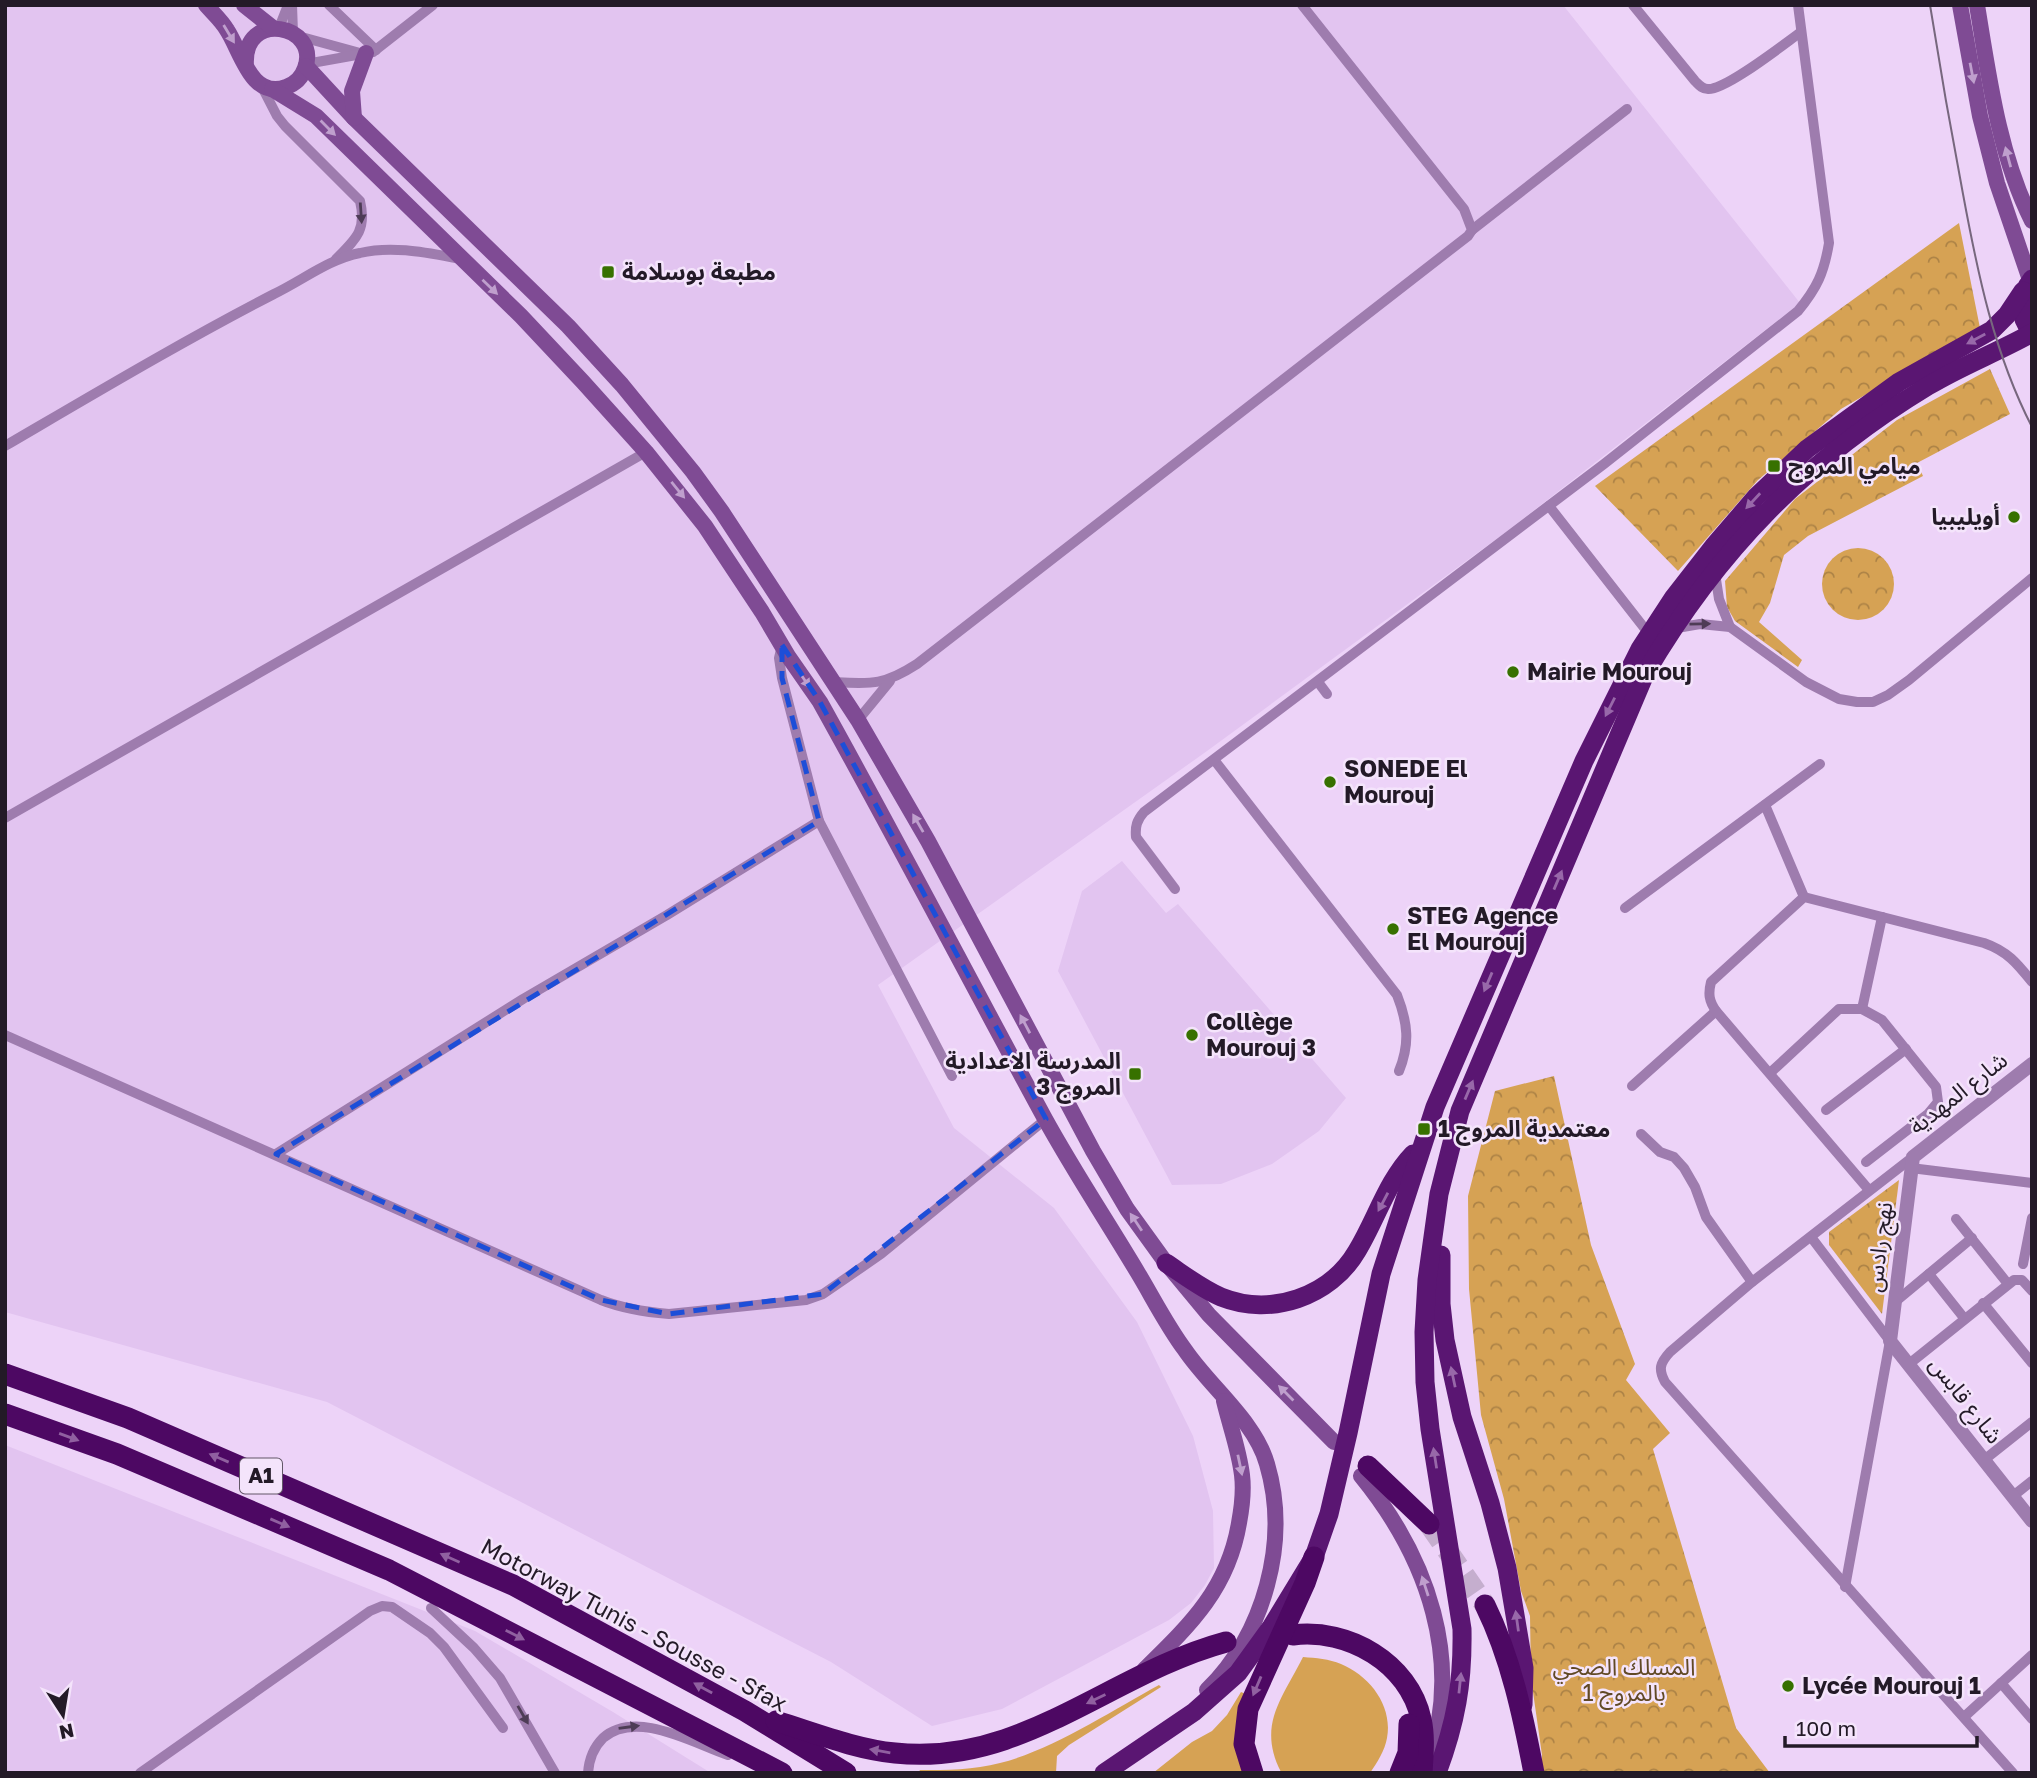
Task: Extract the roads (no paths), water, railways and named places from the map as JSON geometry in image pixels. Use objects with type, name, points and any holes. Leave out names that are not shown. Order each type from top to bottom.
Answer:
[{"type":"highway","points":[[1437,1773],[1456,1717],[1463,1659],[1459,1604],[1430,1429],[1424,1332],[1432,1236],[1460,1111],[1645,674],[1671,630],[1715,572],[1771,506],[1818,463],[1872,422],[1931,384],[2032,333],[2021,314],[2028,283]]},
{"type":"highway","points":[[1253,1773],[1244,1744],[1248,1709],[1305,1583],[1329,1514],[1381,1274],[1435,1107],[1584,761],[1650,634],[1713,547],[1756,497],[1807,449],[1899,382],[1992,330],[2007,315],[2028,283]]},
{"type":"highway","points":[[1166,1264],[1213,1293],[1237,1302],[1276,1304],[1310,1294],[1332,1281],[1351,1261],[1395,1177],[1422,1146]]},
{"type":"highway","points":[[1447,1161],[1441,1280],[1445,1340],[1462,1417],[1494,1515],[1509,1578],[1524,1668],[1522,1713]]},
{"type":"highway","name":"Motorway Tunis - Sousse - Sfax","points":[[5,1374],[128,1418],[513,1585],[746,1712],[846,1773]]},
{"type":"highway","name":"A1","points":[[5,1414],[117,1454],[389,1570],[782,1773]]},
{"type":"highway","points":[[1365,1471],[1429,1524]]},
{"type":"highway","points":[[1104,1773],[1202,1706],[1238,1673],[1261,1642],[1314,1557]]},
{"type":"highway","points":[[389,1570],[431,1608]]},
{"type":"highway","points":[[1485,1605],[1504,1650],[1522,1713],[1534,1773]]},
{"type":"highway","points":[[1400,1773],[1408,1753],[1410,1731],[1406,1710],[1391,1683],[1378,1669],[1359,1657],[1304,1641],[1293,1635],[1305,1634],[1347,1641],[1373,1653],[1391,1667],[1412,1695],[1421,1718],[1424,1773]]},
{"type":"highway","points":[[746,1712],[880,1751],[952,1753],[987,1747],[1020,1736],[1190,1654],[1226,1642]]},
{"type":"main road","points":[[206,5],[227,29],[252,77],[316,116],[530,325],[646,452],[705,526],[825,710],[1046,1119],[1184,1350],[1252,1433],[1268,1465],[1275,1520],[1264,1598],[1245,1642],[1216,1681],[1170,1728]]},
{"type":"main road","points":[[244,5],[286,31],[306,53],[302,76],[294,84],[284,88],[267,87]]},
{"type":"main road","points":[[1960,5],[1980,116],[1997,183],[2028,283]]},
{"type":"main road","points":[[1977,5],[2000,130],[2013,176],[2032,221]]},
{"type":"main road","points":[[246,66],[248,46],[254,37],[263,31],[286,31]]},
{"type":"main road","points":[[354,118],[352,90],[368,52]]},
{"type":"main road","points":[[306,65],[354,118],[559,317],[622,385],[722,512],[858,720],[928,841],[1109,1180],[1166,1264],[1209,1315],[1334,1441]]},
{"type":"main road","points":[[1134,1680],[1185,1630],[1207,1604],[1224,1575],[1234,1546],[1242,1509],[1243,1487],[1240,1462],[1224,1399]]},
{"type":"main road","points":[[1365,1471],[1410,1547],[1434,1613],[1442,1701],[1437,1737],[1424,1773]]},
{"type":"street","points":[[290,5],[286,31],[368,52]]},
{"type":"street","points":[[329,5],[368,52]]},
{"type":"street","points":[[306,65],[368,52],[433,5]]},
{"type":"street","points":[[1302,5],[1464,209],[1472,230]]},
{"type":"street","points":[[1633,5],[1695,81],[1708,89],[1726,84],[1801,32]]},
{"type":"street","points":[[1175,888],[1136,837],[1135,828],[1144,812],[1215,761],[1549,506],[1798,311],[1814,292],[1825,267],[1829,243],[1798,5]]},
{"type":"street","points":[[267,87],[277,116],[285,127],[360,201],[364,216],[361,231],[334,261]]},
{"type":"street","points":[[858,720],[890,681],[917,664],[1460,243],[1472,230],[1627,108]]},
{"type":"street","points":[[5,446],[220,322],[334,261],[363,252],[383,250],[426,252],[461,259]]},
{"type":"street","points":[[5,818],[646,452]]},
{"type":"street","points":[[1549,506],[1650,634]]},
{"type":"street","points":[[1715,572],[1719,599],[1730,627]]},
{"type":"street","points":[[1671,630],[1700,624],[1730,627],[1817,687],[1839,699],[1873,702],[1909,680],[2032,578]]},
{"type":"street","points":[[782,645],[779,658],[782,678],[819,821],[952,1076]]},
{"type":"street","points":[[832,682],[865,684],[890,681]]},
{"type":"street","points":[[1318,682],[1327,694]]},
{"type":"street","points":[[1215,761],[1398,995],[1408,1034],[1406,1054],[1399,1071]]},
{"type":"street","points":[[1625,908],[1820,764]]},
{"type":"street","points":[[1765,805],[1804,897]]},
{"type":"street","points":[[276,1154],[535,992],[667,915],[819,821]]},
{"type":"street","points":[[1804,897],[2001,949],[2013,958],[2032,982]]},
{"type":"street","points":[[1804,897],[1711,982],[1710,1002],[1870,1190]]},
{"type":"street","points":[[1862,1009],[1882,917]]},
{"type":"street","points":[[1770,1073],[1833,1013],[1848,1008],[1862,1009],[1882,1020],[1936,1087],[1938,1102],[1928,1114],[1866,1162]]},
{"type":"street","points":[[1632,1086],[1716,1011]]},
{"type":"street","points":[[5,1035],[601,1300],[623,1308],[669,1314],[806,1300],[823,1294],[881,1254],[1046,1119]]},
{"type":"street","points":[[1826,1110],[1906,1049]]},
{"type":"street","name":"شارع المهدية","points":[[1912,1163],[2032,1064]]},
{"type":"street","points":[[1641,1134],[1660,1152],[1674,1157],[1684,1168],[1695,1186],[1706,1217],[1752,1282]]},
{"type":"street","points":[[2013,1773],[1845,1587],[1665,1382],[1660,1372],[1661,1362],[1670,1352],[1752,1282],[1870,1190],[1912,1163],[2032,1183]]},
{"type":"street","name":"نهج رادس","points":[[1890,1341],[1912,1163]]},
{"type":"street","points":[[2023,1264],[2032,1218]]},
{"type":"street","points":[[1956,1219],[2008,1284]]},
{"type":"street","points":[[1811,1237],[1890,1341],[1845,1587]]},
{"type":"street","points":[[1895,1302],[1972,1238]]},
{"type":"street","points":[[1929,1274],[1964,1318]]},
{"type":"street","points":[[1909,1364],[2014,1280],[2022,1280],[2032,1291]]},
{"type":"street","points":[[1983,1303],[2032,1363]]},
{"type":"street","name":"شارع قابس","points":[[1890,1341],[2032,1521]]},
{"type":"street","points":[[1984,1460],[2032,1422]]},
{"type":"street","points":[[2013,1496],[2032,1480]]},
{"type":"street","points":[[140,1773],[370,1611],[382,1606],[392,1606],[438,1641],[503,1728]]},
{"type":"street","points":[[431,1608],[474,1648],[500,1678],[555,1773]]},
{"type":"street","points":[[1964,1717],[2032,1655]]},
{"type":"street","points":[[2001,1683],[2032,1719]]},
{"type":"street","points":[[588,1773],[591,1755],[600,1741],[613,1731],[637,1725],[654,1728],[776,1773]]},
{"type":"tunnel","points":[[1429,1524],[1485,1605]]},
{"type":"tram line","points":[[1930,5],[1981,284],[2007,371],[2032,427]]},
{"type":"place","name":"مطبعة بوسلامة","points":[[608,272]]},
{"type":"place","name":"ميامي المروج","points":[[1774,466]]},
{"type":"place","name":"أويليبيا","points":[[2014,517]]},
{"type":"place","name":"Mairie Mourouj","points":[[1513,672]]},
{"type":"place","name":"SONEDE El Mourouj","points":[[1330,782]]},
{"type":"place","name":"STEG Agence El Mourouj","points":[[1393,929]]},
{"type":"place","name":"Collège Mourouj 3","points":[[1192,1035]]},
{"type":"place","name":"المدرسة الاعدادية المروج 3","points":[[1135,1074]]},
{"type":"place","name":"معتمدية المروج 1","points":[[1424,1129]]},
{"type":"place","name":"Lycée Mourouj 1","points":[[1788,1686]]},
{"type":"park label","name":"المسلك الصحي بالمروج 1","points":[[1624,1680]]}]
